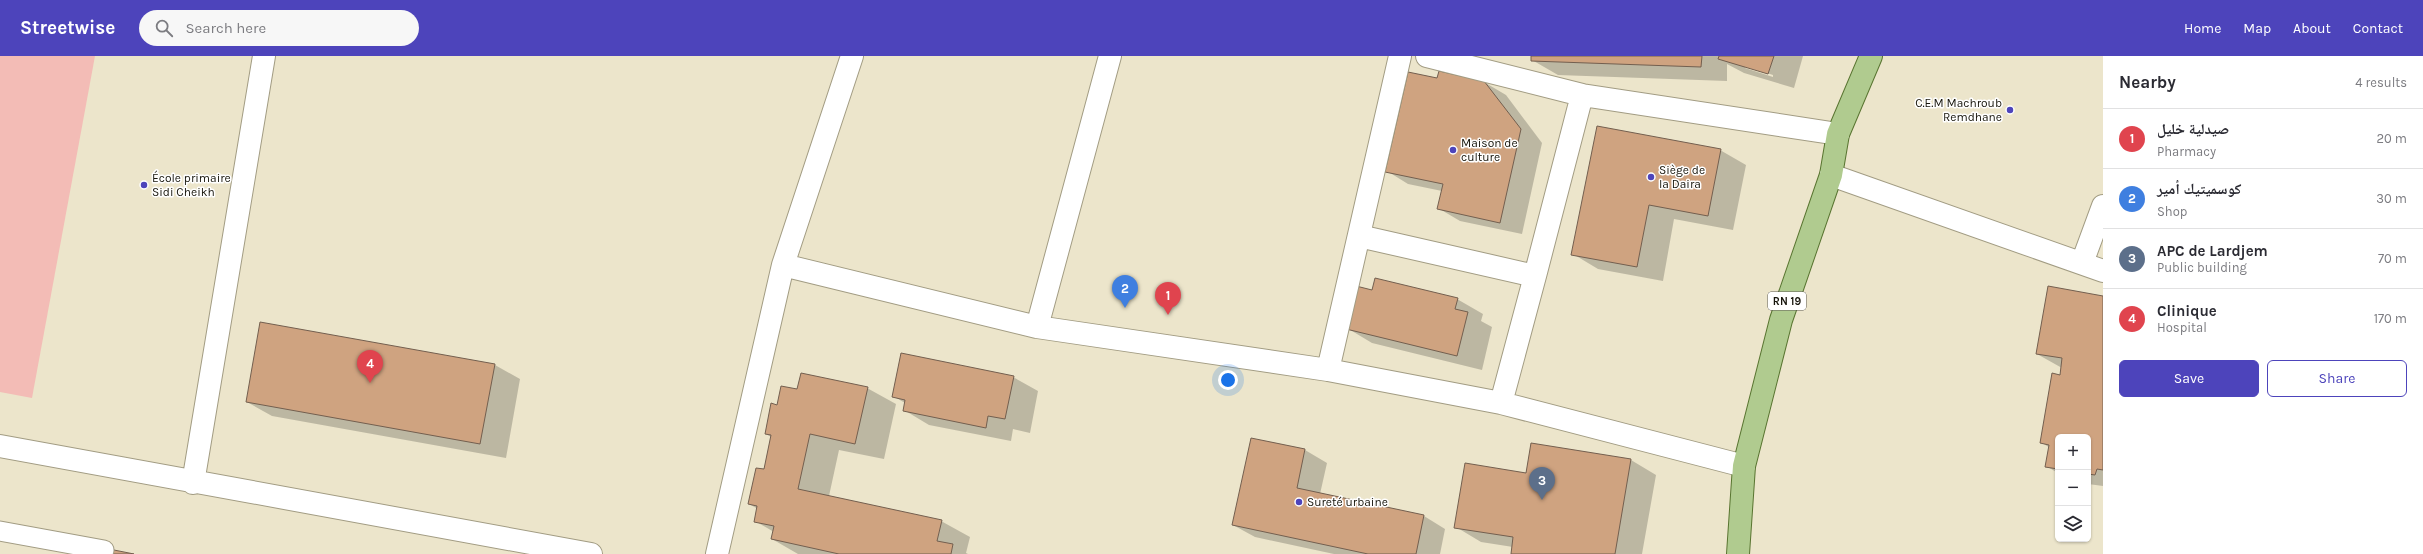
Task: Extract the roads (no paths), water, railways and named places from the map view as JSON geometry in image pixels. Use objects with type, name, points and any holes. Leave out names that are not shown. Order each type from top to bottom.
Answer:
[{"type":"main road","name":"RN 19","points":[[1738,554],[1744,466],[1781,320],[1831,175],[1838,134],[1871,56]]},
{"type":"street","points":[[193,483],[264,56]]},
{"type":"street","points":[[717,554],[783,265],[852,56]]},
{"type":"street","points":[[1037,327],[1110,56]]},
{"type":"street","points":[[1328,370],[1400,56]]},
{"type":"street","points":[[1427,56],[1500,65],[1582,95],[1838,134]]},
{"type":"street","points":[[1502,403],[1582,95]]},
{"type":"street","points":[[1831,175],[2103,270]]},
{"type":"street","points":[[2082,263],[2103,206]]},
{"type":"street","points":[[1359,236],[1535,276]]},
{"type":"street","points":[[783,265],[1037,327],[1328,370],[1502,403],[1744,466]]},
{"type":"street","points":[[0,446],[193,483],[591,554]]},
{"type":"lane","points":[[0,531],[104,550]]},
{"type":"place","name":"C.E.M Machroub Remdhane","points":[[2010,110]]},
{"type":"place","name":"Maison de culture","points":[[1453,150]]},
{"type":"place","name":"Siège de la Daira","points":[[1651,177]]},
{"type":"place","name":"École primaire Sidi Cheikh","points":[[144,185]]},
{"type":"place","name":"كوسميتيك أمير","points":[[1125,308]]},
{"type":"place","name":"صيدلية خليل","points":[[1168,315]]},
{"type":"place","name":"Clinique","points":[[370,383]]},
{"type":"place","name":"APC de Lardjem","points":[[1542,500]]},
{"type":"place","name":"Sureté urbaine","points":[[1299,502]]}]
